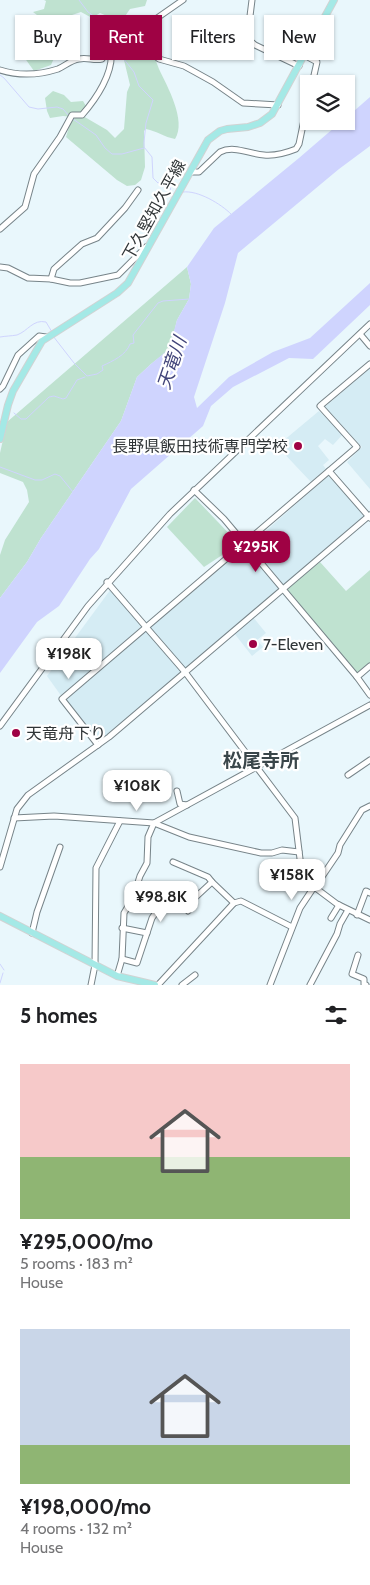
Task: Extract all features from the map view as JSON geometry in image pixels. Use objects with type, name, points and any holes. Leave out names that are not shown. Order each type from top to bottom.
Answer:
[{"type":"main road","name":"下久堅知久平線","points":[[326,15],[334,0]]},
{"type":"main road","name":"下久堅知久平線","points":[[0,438],[13,391],[38,347],[50,335],[128,283],[191,172],[204,145],[214,135],[227,129],[248,127],[260,123],[272,114],[301,60]]},
{"type":"main road","points":[[0,916],[117,976],[156,985]]},
{"type":"street","points":[[161,15],[183,0]]},
{"type":"street","points":[[252,0],[248,32],[249,40],[255,45],[298,66]]},
{"type":"street","points":[[0,70],[16,75],[28,74],[60,68],[78,59],[90,58]]},
{"type":"street","points":[[0,229],[25,207],[34,174],[60,137],[71,117],[82,115],[103,84],[111,60]]},
{"type":"street","points":[[162,60],[184,66],[214,82],[242,103],[278,105]]},
{"type":"street","points":[[313,60],[317,62],[314,75]]},
{"type":"street","points":[[191,172],[200,172],[224,150],[244,150],[271,156],[296,149],[302,130]]},
{"type":"street","points":[[51,279],[54,269],[82,244],[97,238],[125,208],[138,190]]},
{"type":"street","points":[[0,267],[8,268],[28,278],[80,283],[118,275],[153,240]]},
{"type":"street","points":[[0,726],[69,629],[108,582],[170,514],[370,324]]},
{"type":"street","points":[[360,334],[370,346]]},
{"type":"street","points":[[0,389],[18,356],[39,336],[50,335]]},
{"type":"street","points":[[98,745],[62,699],[357,447],[320,406],[370,364]]},
{"type":"street","points":[[0,867],[14,818],[21,803],[28,795],[98,745],[369,516],[330,470]]},
{"type":"street","points":[[194,490],[224,520],[357,677],[370,695]]},
{"type":"street","points":[[108,582],[184,672],[295,818],[304,878],[339,905],[370,920]]},
{"type":"street","points":[[357,677],[370,666]]},
{"type":"street","points":[[117,976],[122,959],[124,913],[133,898],[138,880],[147,863],[148,837],[154,823],[370,705]]},
{"type":"street","points":[[348,775],[370,760]]},
{"type":"street","points":[[177,791],[180,804],[188,805]]},
{"type":"street","points":[[270,985],[300,908],[338,854],[340,846],[362,810],[370,806]]},
{"type":"street","points":[[14,818],[54,816],[154,823],[189,837],[262,853],[282,850],[300,852]]},
{"type":"street","points":[[91,985],[95,965],[96,868],[120,821]]},
{"type":"street","points":[[32,933],[37,912],[60,847]]},
{"type":"street","points":[[173,862],[208,877],[234,903]]},
{"type":"street","points":[[188,911],[185,907],[212,882]]},
{"type":"street","points":[[357,915],[366,891],[370,892]]},
{"type":"street","points":[[156,985],[234,903],[240,900],[292,927]]},
{"type":"street","points":[[122,959],[137,963],[152,918],[162,905]]},
{"type":"street","points":[[331,918],[339,905]]},
{"type":"street","points":[[310,985],[348,910]]},
{"type":"street","points":[[122,928],[147,934]]},
{"type":"street","points":[[358,955],[352,974],[364,978],[364,984],[366,985]]},
{"type":"street","points":[[182,985],[195,975]]},
{"type":"shaded area","points":[[370,368],[370,489],[347,462],[362,447],[325,407]]},
{"type":"shaded area","name":"長野県飯田技術専門学校","points":[[319,411],[343,434],[333,445],[325,439],[318,446],[329,460],[323,465],[326,469],[311,482],[277,446]]},
{"type":"shaded area","points":[[330,474],[366,516],[284,585],[250,545]]},
{"type":"shaded area","points":[[245,548],[280,589],[186,669],[150,628]]},
{"type":"shaded area","points":[[111,589],[144,626],[62,697],[47,676]]},
{"type":"shaded area","points":[[253,617],[266,633],[257,640],[263,647],[252,656],[234,633]]},
{"type":"shaded area","points":[[147,630],[182,672],[100,742],[66,700]]},
{"type":"green space","points":[[44,0],[147,0],[145,6],[130,9],[126,15],[105,15],[100,13],[90,15],[90,17],[81,12],[72,15],[37,15],[33,12],[44,9],[46,1]]},
{"type":"green space","points":[[26,60],[53,60],[51,65],[34,71]]},
{"type":"green space","points":[[124,60],[156,60],[171,94],[179,123],[175,139],[150,130],[146,129],[144,131],[145,167],[141,180],[135,185],[127,186],[117,180],[66,137],[72,117],[50,118],[45,98],[53,91],[64,95],[71,102],[83,101],[86,106],[83,116],[107,130],[115,138],[124,129],[127,92],[130,85]]},
{"type":"green space","points":[[187,267],[191,284],[189,299],[177,320],[170,349],[137,377],[121,421],[41,538],[27,562],[0,598],[0,555],[5,540],[29,502],[27,490],[23,482],[0,473],[0,453],[7,422]]},
{"type":"green space","points":[[195,498],[239,544],[204,567],[167,527]]},
{"type":"green space","points":[[320,562],[346,591],[370,570],[370,664],[358,674],[287,591],[287,588]]},
{"type":"water","name":"天竜川","points":[[370,97],[370,146],[339,169],[238,253],[225,303],[194,397],[197,408],[229,377],[273,352],[310,338],[370,283],[370,305],[313,359],[289,358],[233,387],[211,406],[203,426],[131,489],[99,549],[90,559],[59,606],[37,622],[0,673],[0,598],[27,562],[41,538],[121,421],[137,377],[169,349],[177,320],[189,299],[191,284],[187,267],[214,228],[332,130],[355,130],[355,110]]},
{"type":"waterway","points":[[79,0],[92,15]]},
{"type":"waterway","points":[[125,60],[134,72],[139,86],[153,100],[146,123],[144,142],[144,147],[152,157],[153,178],[158,183],[171,182],[170,193],[174,194]]},
{"type":"waterway","points":[[0,75],[29,107],[38,109],[57,107],[63,109],[70,117]]},
{"type":"waterway","points":[[73,119],[96,135],[112,154],[122,154],[144,148]]},
{"type":"waterway","points":[[183,192],[195,193],[209,198],[231,214]]},
{"type":"waterway","points":[[53,336],[87,376],[97,374],[103,370],[102,366],[119,357],[130,344],[134,343],[133,335],[158,303],[189,299]]},
{"type":"waterway","points":[[0,337],[17,335],[38,322],[46,322],[52,332]]},
{"type":"waterway","points":[[14,413],[21,419],[26,419],[49,397],[66,398],[77,380],[85,377]]},
{"type":"waterway","points":[[0,467],[35,480],[42,480],[55,474],[60,476],[73,492]]},
{"type":"waterway","points":[[0,964],[4,970]]},
{"type":"waterway","points":[[0,983],[3,973]]},
{"type":"place","name":"長野県飯田技術専門学校","points":[[298,446]]},
{"type":"place","name":"7-Eleven","points":[[253,644]]},
{"type":"place","name":"天竜舟下り","points":[[16,733]]},
{"type":"district","name":"松尾寺所","points":[[261,760]]}]
